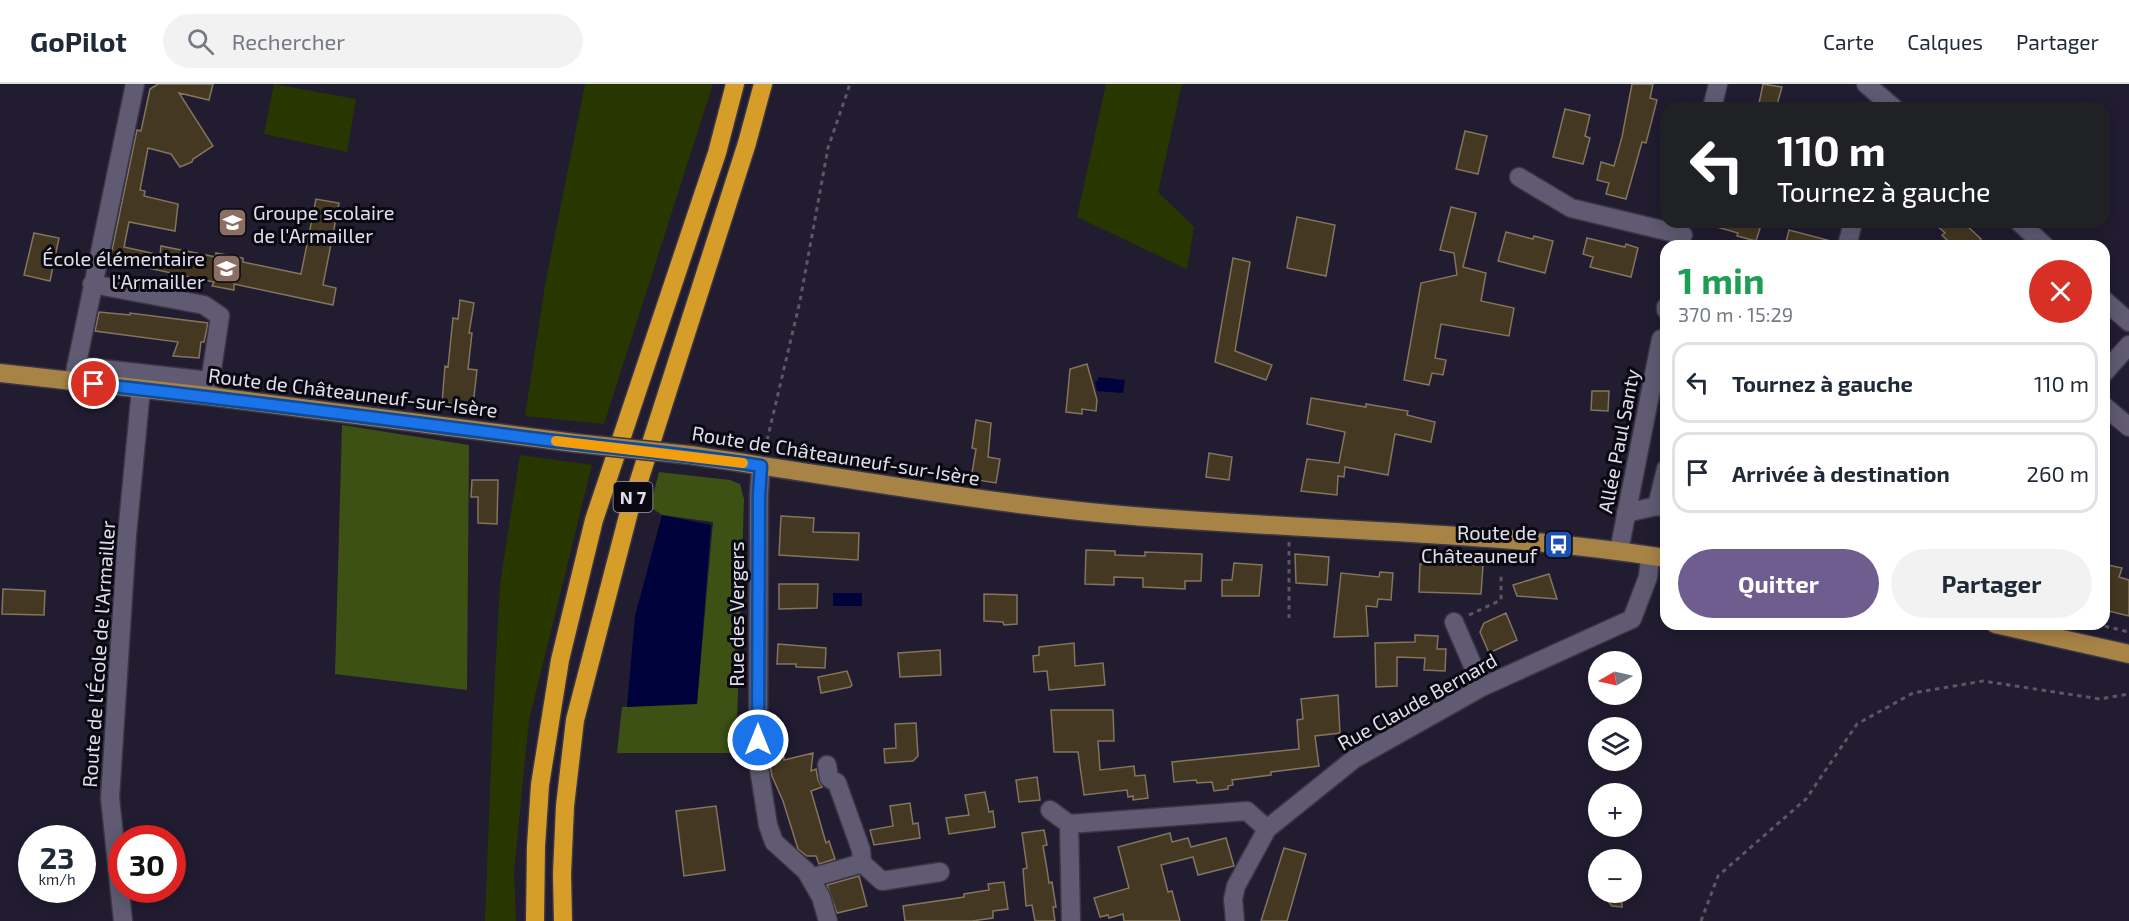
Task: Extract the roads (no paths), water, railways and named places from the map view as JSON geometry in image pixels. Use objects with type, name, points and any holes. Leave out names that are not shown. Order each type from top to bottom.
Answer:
[{"type":"highway","name":"N 7","points":[[535,921],[540,785],[563,649],[594,520],[713,164],[735,84]]},
{"type":"highway","name":"N 7","points":[[563,921],[562,874],[565,806],[575,720],[628,512],[747,143],[763,84]]},
{"type":"main road","name":"Route de Châteauneuf-sur-Isère","points":[[0,373],[74,374],[141,389],[209,389],[575,443],[690,455],[975,500],[1121,515],[1521,541],[1658,557]]},
{"type":"main road","points":[[2022,630],[2129,654]]},
{"type":"street","points":[[92,284],[204,305],[220,316],[209,389],[74,374],[92,284],[135,84]]},
{"type":"street","points":[[1714,102],[1718,84]]},
{"type":"street","points":[[1866,84],[1887,102]]},
{"type":"street","points":[[1519,177],[1571,208],[1683,234]]},
{"type":"street","points":[[2026,228],[2038,240]]},
{"type":"street","points":[[2110,305],[2129,322]]},
{"type":"street","name":"Allée Paul Santy","points":[[1619,551],[1660,344]]},
{"type":"street","points":[[2110,366],[2129,345]]},
{"type":"street","name":"Route de l'École de l'Armailler","points":[[123,921],[110,798],[128,536],[141,389]]},
{"type":"street","points":[[2110,411],[2129,427]]},
{"type":"street","name":"Rue des Vergers","points":[[761,466],[758,762],[768,825],[774,842],[806,871],[821,897],[828,921]]},
{"type":"street","points":[[1626,513],[1660,507]]},
{"type":"street","name":"Rue Claude Bernard","points":[[1234,921],[1233,899],[1236,886],[1267,829],[1354,759],[1482,687],[1632,619],[1658,557]]},
{"type":"street","points":[[1454,622],[1482,687]]},
{"type":"street","points":[[827,765],[829,778],[837,783],[857,838],[862,863],[882,881],[940,872]]},
{"type":"street","points":[[1050,810],[1070,824],[1247,811],[1267,829]]},
{"type":"street","points":[[1070,824],[1071,921]]},
{"type":"street","points":[[810,878],[862,863]]},
{"type":"place","name":"Groupe scolaire de l'Armailler","points":[[232,223]]},
{"type":"place","name":"École élémentaire l'Armailler","points":[[226,269]]},
{"type":"place","name":"Route de Châteauneuf","points":[[1558,544]]}]
